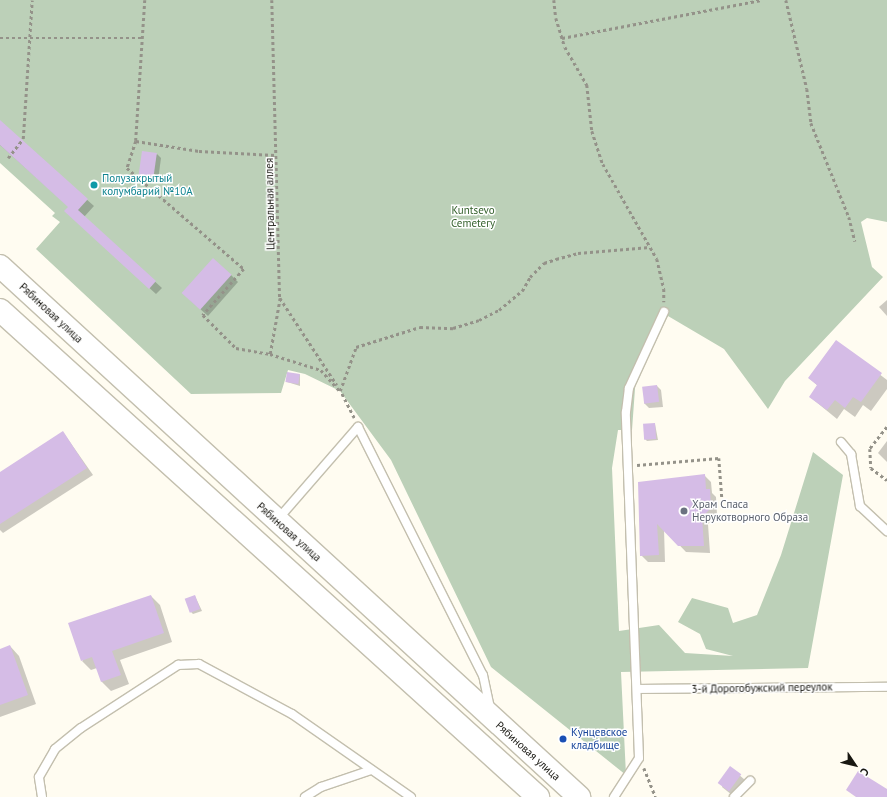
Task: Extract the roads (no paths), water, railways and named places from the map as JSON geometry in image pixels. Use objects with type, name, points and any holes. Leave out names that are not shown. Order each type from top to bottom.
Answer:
[{"type":"main road","name":"Рябиновая улица","points":[[0,266],[276,522],[579,797]]},
{"type":"main road","points":[[0,310],[538,797]]},
{"type":"lane","points":[[614,797],[639,758],[638,689],[626,412],[629,388],[664,312]]},
{"type":"lane","points":[[276,522],[358,427],[483,675],[493,719]]},
{"type":"lane","points":[[841,442],[851,454],[860,506],[887,530]]},
{"type":"lane","points":[[42,797],[39,777],[55,749],[82,728],[178,665],[199,664],[240,684],[292,714],[411,797]]},
{"type":"lane","name":"3-й Дорогобужский переулок","points":[[638,689],[887,687]]},
{"type":"lane","points":[[305,797],[321,787],[371,770]]},
{"type":"lane","points":[[734,797],[750,780]]},
{"type":"place","name":"Полузакрытый колумбарий №10А","points":[[94,185]]},
{"type":"place","name":"Храм Спаса Нерукотворного Образа","points":[[684,511]]},
{"type":"place","name":"Кунцевское кладбище","points":[[563,739]]},
{"type":"park label","name":"Kuntsevo Cemetery","points":[[473,217]]}]
